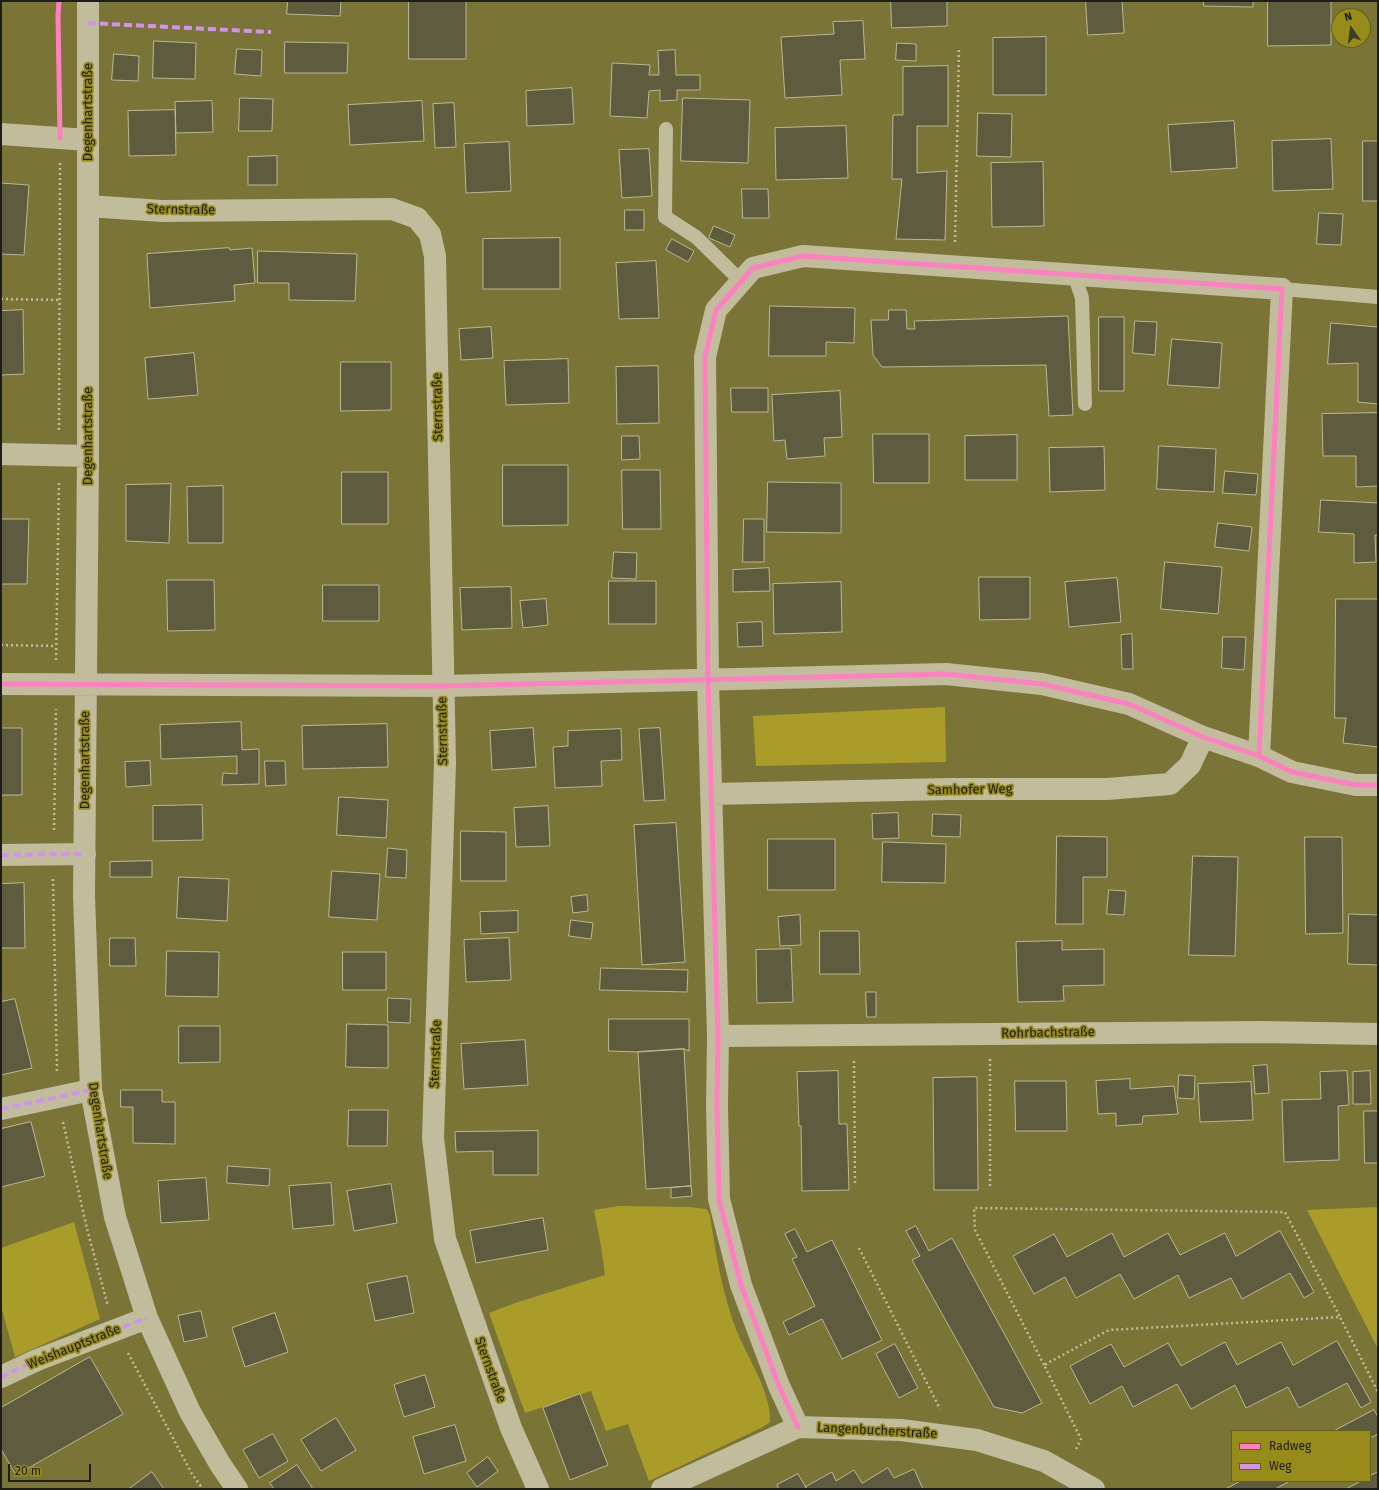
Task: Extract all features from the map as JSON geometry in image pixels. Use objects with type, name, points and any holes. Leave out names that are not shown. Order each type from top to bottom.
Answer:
[{"type":"street","name":"Degenhartstraße","points":[[88,1],[88,456],[84,896],[91,1090],[115,1217],[147,1318],[190,1412],[237,1489]]},
{"type":"street","points":[[1,134],[88,140]]},
{"type":"street","name":"Sternstraße","points":[[88,206],[162,211],[392,209],[417,218],[430,234],[436,256],[444,763],[433,1138],[444,1239],[511,1428],[538,1489]]},
{"type":"street","points":[[798,1427],[779,1386],[741,1285],[719,1199],[717,1106],[718,1036],[708,680],[705,357],[716,310],[753,268],[803,256],[1282,289],[1259,756]]},
{"type":"street","points":[[1,454],[88,456]]},
{"type":"street","points":[[1,684],[442,686],[946,674],[1042,684],[1129,704],[1203,737],[1259,756],[1292,772],[1356,785],[1378,785]]},
{"type":"street","name":"Samhofer Weg","points":[[712,794],[1107,789],[1170,784],[1190,765],[1203,737]]},
{"type":"street","points":[[1,855],[85,854]]},
{"type":"street","name":"Rohrbachstraße","points":[[718,1036],[1261,1032],[1378,1034]]},
{"type":"street","points":[[1,1109],[91,1090]]},
{"type":"street","name":"Weishauptstraße","points":[[1,1377],[37,1360],[147,1318]]},
{"type":"street","name":"Langenbucherstraße","points":[[662,1489],[798,1427],[901,1430],[977,1440],[1044,1461],[1094,1489]]},
{"type":"lane","points":[[666,129],[666,217],[696,237],[741,281]]},
{"type":"lane","points":[[1074,274],[1082,298],[1085,404]]},
{"type":"lane","points":[[1282,289],[1378,297]]},
{"type":"path","points":[[954,266],[959,48]]},
{"type":"path","points":[[1,299],[59,300]]},
{"type":"path","points":[[1,645],[56,646]]},
{"type":"path","points":[[854,1034],[855,1185]]},
{"type":"path","points":[[990,1034],[990,1186]]},
{"type":"path","points":[[1066,1474],[1081,1439],[975,1230],[974,1208],[1285,1212],[1378,1392]]},
{"type":"path","points":[[859,1248],[954,1436]]},
{"type":"path","points":[[1044,1365],[1109,1330],[1340,1317]]},
{"type":"shaded area","points":[[945,707],[946,762],[756,766],[753,716]]},
{"type":"shaded area","points":[[618,1206],[689,1207],[707,1209],[710,1216],[723,1287],[731,1315],[763,1386],[769,1410],[770,1422],[761,1428],[649,1481],[628,1424],[606,1431],[591,1391],[525,1413],[489,1313],[515,1303],[605,1275],[594,1210]]},
{"type":"shaded area","points":[[1378,1207],[1378,1349],[1307,1210]]},
{"type":"shaded area","points":[[74,1222],[100,1319],[15,1357],[1,1306],[1,1248]]},
{"type":"building","points":[[288,1],[341,1],[340,16],[287,14]]},
{"type":"building","points":[[409,1],[466,1],[466,59],[409,59]]},
{"type":"building","points":[[891,1],[947,1],[947,26],[892,28]]},
{"type":"building","points":[[1086,1],[1122,1],[1124,33],[1088,35]]},
{"type":"building","points":[[1204,1],[1253,1],[1253,7],[1204,6]]},
{"type":"building","points":[[1268,1],[1331,1],[1331,45],[1268,46]]},
{"type":"building","points":[[863,21],[865,59],[840,60],[842,95],[785,98],[781,37],[834,34],[833,22]]},
{"type":"building","points":[[1046,37],[1046,95],[993,95],[993,38]]},
{"type":"building","points":[[154,41],[196,43],[195,79],[153,78]]},
{"type":"building","points":[[285,42],[348,43],[347,73],[285,73]]},
{"type":"building","points":[[897,43],[916,44],[916,61],[896,60]]},
{"type":"building","points":[[237,49],[262,50],[261,76],[235,74]]},
{"type":"building","points":[[675,50],[676,75],[700,75],[700,90],[677,90],[677,100],[660,101],[660,90],[649,91],[647,118],[610,116],[612,63],[650,65],[649,75],[659,75],[658,51]]},
{"type":"building","points":[[114,54],[139,56],[138,81],[112,80]]},
{"type":"building","points":[[948,66],[948,126],[917,126],[917,173],[947,171],[945,240],[896,239],[902,179],[892,179],[893,115],[903,115],[903,67]]},
{"type":"building","points":[[572,88],[574,124],[527,126],[526,91]]},
{"type":"building","points":[[240,98],[273,99],[272,131],[239,131]]},
{"type":"building","points":[[683,98],[750,100],[748,163],[681,161]]},
{"type":"building","points":[[212,101],[213,132],[176,133],[175,102]]},
{"type":"building","points":[[422,101],[424,141],[350,145],[348,105]]},
{"type":"building","points":[[454,103],[456,147],[435,148],[433,104]]},
{"type":"building","points":[[175,110],[176,155],[129,156],[128,111]]},
{"type":"building","points":[[978,113],[1012,114],[1011,157],[977,156]]},
{"type":"building","points":[[1234,121],[1237,168],[1171,172],[1168,125]]},
{"type":"building","points":[[846,126],[848,178],[776,180],[775,128]]},
{"type":"building","points":[[1331,139],[1333,189],[1273,191],[1272,141]]},
{"type":"building","points":[[1363,141],[1378,141],[1378,201],[1363,201]]},
{"type":"building","points":[[509,142],[511,191],[466,193],[464,144]]},
{"type":"building","points":[[649,149],[652,196],[622,198],[619,150]]},
{"type":"building","points":[[277,156],[277,185],[248,185],[248,157]]},
{"type":"building","points":[[1043,162],[1044,226],[992,227],[991,163]]},
{"type":"building","points":[[1,183],[29,185],[24,255],[1,254]]},
{"type":"building","points":[[742,189],[768,189],[769,218],[743,218]]},
{"type":"building","points":[[625,210],[644,210],[644,230],[625,230]]},
{"type":"building","points":[[1319,213],[1343,214],[1341,245],[1317,244]]},
{"type":"building","points":[[714,226],[735,235],[730,247],[709,238]]},
{"type":"building","points":[[560,238],[560,289],[483,289],[483,239]]},
{"type":"building","points":[[672,239],[694,251],[688,262],[666,250]]},
{"type":"building","points":[[229,248],[230,250],[252,248],[255,283],[234,285],[235,301],[150,308],[147,254]]},
{"type":"building","points":[[258,251],[357,254],[355,301],[289,300],[289,283],[258,283]]},
{"type":"building","points":[[656,261],[659,318],[619,319],[616,263]]},
{"type":"building","points":[[770,306],[855,308],[854,343],[826,342],[826,356],[769,356]]},
{"type":"building","points":[[23,310],[24,374],[1,375],[1,311]]},
{"type":"building","points":[[889,310],[906,310],[907,329],[915,329],[914,321],[1068,316],[1073,415],[1049,416],[1046,365],[882,367],[873,355],[871,320],[888,320]]},
{"type":"building","points":[[1099,317],[1124,317],[1124,391],[1099,391]]},
{"type":"building","points":[[1135,321],[1157,322],[1155,355],[1133,353]]},
{"type":"building","points":[[1331,323],[1378,327],[1378,404],[1358,402],[1358,363],[1328,364]]},
{"type":"building","points":[[491,327],[493,358],[461,360],[459,329]]},
{"type":"building","points":[[1172,339],[1222,343],[1219,388],[1168,385]]},
{"type":"building","points":[[194,353],[198,395],[148,399],[145,358]]},
{"type":"building","points":[[568,359],[569,403],[506,405],[504,361]]},
{"type":"building","points":[[341,362],[391,362],[391,410],[341,411]]},
{"type":"building","points":[[658,366],[659,423],[617,424],[616,367]]},
{"type":"building","points":[[731,388],[768,388],[768,412],[732,412]]},
{"type":"building","points":[[840,391],[842,437],[824,438],[825,456],[787,459],[785,440],[774,441],[772,395]]},
{"type":"building","points":[[1378,413],[1378,486],[1356,487],[1356,456],[1323,456],[1322,414]]},
{"type":"building","points":[[873,434],[929,434],[929,483],[874,483]]},
{"type":"building","points":[[1017,435],[1017,480],[965,480],[965,436]]},
{"type":"building","points":[[622,436],[639,436],[640,459],[622,460]]},
{"type":"building","points":[[1159,446],[1216,449],[1214,492],[1157,489]]},
{"type":"building","points":[[1104,447],[1105,490],[1050,492],[1049,448]]},
{"type":"building","points":[[503,465],[568,465],[568,525],[503,526]]},
{"type":"building","points":[[622,470],[660,470],[661,529],[623,529]]},
{"type":"building","points":[[1225,471],[1258,474],[1256,495],[1223,493]]},
{"type":"building","points":[[342,472],[388,472],[388,524],[342,524]]},
{"type":"building","points":[[768,482],[841,483],[841,533],[767,532]]},
{"type":"building","points":[[171,484],[169,543],[126,541],[126,485]]},
{"type":"building","points":[[223,486],[223,543],[188,543],[187,487]]},
{"type":"building","points":[[1321,500],[1378,503],[1378,535],[1375,535],[1376,562],[1354,563],[1354,534],[1319,532]]},
{"type":"building","points":[[1,519],[29,519],[27,584],[1,584]]},
{"type":"building","points":[[744,519],[764,519],[764,562],[743,562]]},
{"type":"building","points":[[1218,523],[1252,527],[1249,551],[1215,547]]},
{"type":"building","points":[[614,552],[637,553],[636,579],[612,578]]},
{"type":"building","points":[[1165,562],[1222,567],[1218,614],[1161,609]]},
{"type":"building","points":[[769,568],[770,591],[733,592],[733,570]]},
{"type":"building","points":[[979,577],[1030,577],[1030,619],[980,620]]},
{"type":"building","points":[[1117,578],[1121,622],[1069,627],[1065,582]]},
{"type":"building","points":[[167,580],[214,580],[215,630],[168,631]]},
{"type":"building","points":[[609,581],[656,581],[656,624],[609,624]]},
{"type":"building","points":[[841,582],[842,632],[774,634],[773,584]]},
{"type":"building","points":[[323,585],[379,585],[379,621],[323,621]]},
{"type":"building","points":[[511,587],[512,628],[462,630],[460,588]]},
{"type":"building","points":[[546,599],[548,625],[523,628],[520,601]]},
{"type":"building","points":[[1336,599],[1378,599],[1378,747],[1343,743],[1346,718],[1335,718]]},
{"type":"building","points":[[762,622],[763,646],[738,647],[737,623]]},
{"type":"building","points":[[1132,634],[1133,669],[1122,669],[1121,635]]},
{"type":"building","points":[[1223,637],[1246,637],[1244,670],[1222,668]]},
{"type":"building","points":[[241,722],[242,750],[259,749],[259,784],[222,785],[223,773],[237,774],[237,756],[161,759],[160,725]]},
{"type":"building","points":[[387,724],[388,767],[303,769],[302,726]]},
{"type":"building","points":[[1,728],[22,728],[22,795],[1,795]]},
{"type":"building","points":[[533,728],[536,767],[492,770],[490,731]]},
{"type":"building","points":[[660,728],[665,800],[644,801],[639,729]]},
{"type":"building","points":[[621,729],[622,760],[601,761],[602,786],[555,788],[553,747],[568,746],[568,731]]},
{"type":"building","points":[[150,761],[151,785],[126,787],[125,762]]},
{"type":"building","points":[[265,761],[285,761],[286,785],[266,786]]},
{"type":"building","points":[[339,797],[388,800],[386,838],[337,835]]},
{"type":"building","points":[[202,805],[203,840],[153,841],[153,806]]},
{"type":"building","points":[[548,806],[550,846],[516,847],[514,808]]},
{"type":"building","points":[[898,813],[899,838],[873,839],[872,814]]},
{"type":"building","points":[[933,814],[961,815],[960,837],[932,836]]},
{"type":"building","points":[[676,823],[685,962],[642,965],[634,825]]},
{"type":"building","points":[[461,831],[506,832],[506,881],[461,881]]},
{"type":"building","points":[[1057,836],[1107,837],[1107,877],[1083,877],[1083,924],[1056,924]]},
{"type":"building","points":[[1305,837],[1342,837],[1343,933],[1306,934]]},
{"type":"building","points":[[768,839],[835,839],[835,890],[768,890]]},
{"type":"building","points":[[883,842],[946,844],[945,883],[882,882]]},
{"type":"building","points":[[388,848],[407,850],[406,878],[386,877]]},
{"type":"building","points":[[1193,856],[1238,857],[1235,956],[1189,955]]},
{"type":"building","points":[[152,861],[152,877],[110,877],[110,862]]},
{"type":"building","points":[[332,871],[380,874],[377,920],[329,917]]},
{"type":"building","points":[[179,877],[229,879],[227,921],[177,918]]},
{"type":"building","points":[[24,883],[25,948],[1,948],[1,884]]},
{"type":"building","points":[[1109,890],[1126,891],[1124,915],[1107,914]]},
{"type":"building","points":[[587,895],[588,911],[573,913],[571,897]]},
{"type":"building","points":[[518,911],[518,932],[481,934],[480,912]]},
{"type":"building","points":[[1349,914],[1378,915],[1378,965],[1348,964]]},
{"type":"building","points":[[800,915],[801,945],[780,946],[778,917]]},
{"type":"building","points":[[571,920],[593,923],[591,939],[569,936]]},
{"type":"building","points":[[820,931],[859,931],[860,974],[820,974]]},
{"type":"building","points":[[110,938],[135,938],[136,966],[110,966]]},
{"type":"building","points":[[509,938],[511,980],[466,982],[464,940]]},
{"type":"building","points":[[1062,941],[1062,950],[1104,949],[1104,985],[1063,986],[1064,1001],[1018,1002],[1016,942]]},
{"type":"building","points":[[791,949],[793,1002],[757,1003],[756,950]]},
{"type":"building","points":[[167,951],[219,952],[218,997],[166,996]]},
{"type":"building","points":[[343,952],[386,952],[386,990],[343,990]]},
{"type":"building","points":[[601,968],[688,970],[687,992],[600,990]]},
{"type":"building","points":[[866,992],[876,992],[876,1017],[867,1017]]},
{"type":"building","points":[[388,998],[411,999],[410,1023],[388,1022]]},
{"type":"building","points":[[15,999],[32,1068],[1,1075],[1,1002]]},
{"type":"building","points":[[609,1019],[689,1019],[689,1051],[684,1049],[638,1052],[609,1051]]},
{"type":"building","points":[[347,1024],[388,1025],[388,1068],[346,1067]]},
{"type":"building","points":[[179,1026],[220,1026],[220,1062],[179,1063]]},
{"type":"building","points":[[525,1040],[528,1085],[464,1089],[461,1044]]},
{"type":"building","points":[[684,1049],[691,1186],[646,1189],[638,1052]]},
{"type":"building","points":[[1267,1065],[1269,1093],[1255,1094],[1253,1066]]},
{"type":"building","points":[[838,1071],[839,1124],[847,1124],[849,1190],[802,1191],[801,1126],[799,1126],[797,1072]]},
{"type":"building","points":[[1347,1071],[1349,1105],[1338,1106],[1339,1160],[1284,1162],[1282,1100],[1321,1099],[1320,1072]]},
{"type":"building","points":[[1370,1071],[1371,1104],[1353,1104],[1353,1072]]},
{"type":"building","points":[[1179,1075],[1195,1076],[1194,1099],[1178,1098]]},
{"type":"building","points":[[977,1077],[978,1190],[934,1190],[933,1078]]},
{"type":"building","points":[[1130,1079],[1130,1089],[1174,1086],[1178,1114],[1143,1116],[1142,1124],[1116,1126],[1116,1113],[1098,1114],[1096,1081]]},
{"type":"building","points":[[1015,1081],[1066,1081],[1067,1131],[1016,1131]]},
{"type":"building","points":[[1251,1082],[1253,1120],[1200,1122],[1198,1084]]},
{"type":"building","points":[[121,1090],[162,1090],[162,1102],[175,1102],[175,1144],[133,1143],[133,1107],[121,1107]]},
{"type":"building","points":[[349,1110],[388,1110],[387,1146],[348,1146]]},
{"type":"building","points":[[1364,1111],[1378,1111],[1378,1163],[1365,1163]]},
{"type":"building","points":[[31,1122],[45,1176],[1,1187],[1,1129]]},
{"type":"building","points":[[538,1131],[538,1175],[493,1175],[493,1151],[456,1152],[455,1132]]},
{"type":"building","points":[[228,1166],[270,1169],[269,1186],[227,1183]]},
{"type":"building","points":[[206,1178],[209,1220],[161,1223],[158,1181]]},
{"type":"building","points":[[331,1183],[334,1225],[293,1229],[289,1186]]},
{"type":"building","points":[[391,1184],[397,1223],[354,1231],[347,1191]]},
{"type":"building","points":[[691,1186],[692,1196],[671,1198],[671,1188]]},
{"type":"building","points":[[543,1218],[548,1250],[476,1263],[470,1231]]},
{"type":"building","points":[[916,1226],[929,1251],[952,1238],[1042,1403],[1022,1413],[994,1407],[912,1260],[920,1256],[906,1231]]},
{"type":"building","points":[[795,1229],[807,1252],[832,1240],[882,1340],[842,1359],[822,1319],[789,1335],[783,1322],[815,1306],[792,1259],[797,1257],[785,1234]]},
{"type":"building","points":[[1280,1231],[1314,1292],[1304,1298],[1290,1273],[1242,1299],[1231,1278],[1189,1298],[1178,1275],[1134,1299],[1120,1274],[1076,1298],[1065,1277],[1034,1294],[1013,1256],[1054,1234],[1067,1257],[1112,1233],[1124,1257],[1168,1233],[1180,1255],[1225,1233],[1236,1256]]},
{"type":"building","points":[[407,1276],[414,1313],[375,1321],[367,1284]]},
{"type":"building","points":[[201,1311],[207,1337],[184,1342],[178,1316]]},
{"type":"building","points":[[275,1313],[288,1352],[245,1367],[232,1328]]},
{"type":"building","points":[[1337,1341],[1371,1402],[1361,1408],[1347,1383],[1299,1408],[1288,1387],[1246,1408],[1235,1385],[1191,1409],[1177,1384],[1133,1407],[1122,1386],[1090,1404],[1070,1366],[1111,1344],[1124,1367],[1168,1343],[1181,1366],[1225,1342],[1237,1365],[1281,1342],[1293,1365]]},
{"type":"building","points":[[895,1344],[918,1388],[899,1398],[876,1354]]},
{"type":"building","points":[[90,1357],[123,1414],[16,1475],[1,1449],[1,1408]]},
{"type":"building","points":[[425,1375],[435,1407],[404,1417],[394,1385]]},
{"type":"building","points":[[580,1394],[608,1465],[570,1480],[543,1408]]},
{"type":"building","points":[[1374,1410],[1378,1417],[1378,1434],[1371,1438],[1371,1430],[1336,1430]]},
{"type":"building","points":[[336,1418],[356,1450],[321,1471],[301,1440]]},
{"type":"building","points":[[455,1425],[466,1461],[424,1474],[413,1437]]},
{"type":"building","points":[[273,1434],[288,1461],[259,1478],[243,1450]]},
{"type":"building","points":[[488,1457],[498,1471],[477,1487],[467,1473]]},
{"type":"building","points":[[297,1465],[313,1489],[274,1489],[270,1483]]},
{"type":"building","points":[[888,1468],[894,1478],[914,1469],[923,1489],[807,1489],[805,1487],[832,1472],[836,1481],[854,1470],[862,1483]]},
{"type":"building","points":[[152,1472],[164,1489],[129,1489]]},
{"type":"building","points":[[1378,1472],[1378,1489],[1346,1489],[1359,1482],[1371,1482],[1371,1476]]},
{"type":"building","points":[[798,1474],[807,1489],[779,1489],[777,1485]]},
{"type":"building","points":[[1239,1482],[1288,1482],[1275,1489],[1226,1489]]},
{"type":"marked path","points":[[88,23],[271,32]]},
{"type":"marked path","points":[[1,855],[85,854]]},
{"type":"marked path","points":[[1,1109],[91,1090]]},
{"type":"marked path","points":[[1,1377],[37,1360],[147,1318]]},
{"type":"cycle path","points":[[59,1],[60,138]]},
{"type":"cycle path","points":[[798,1427],[779,1386],[741,1285],[719,1199],[717,1106],[718,1036],[708,680],[705,357],[716,310],[753,268],[803,256],[1282,289],[1259,756]]},
{"type":"cycle path","points":[[1,684],[443,686],[946,674],[1042,684],[1129,704],[1203,737],[1259,756],[1292,772],[1356,785],[1378,785]]}]
